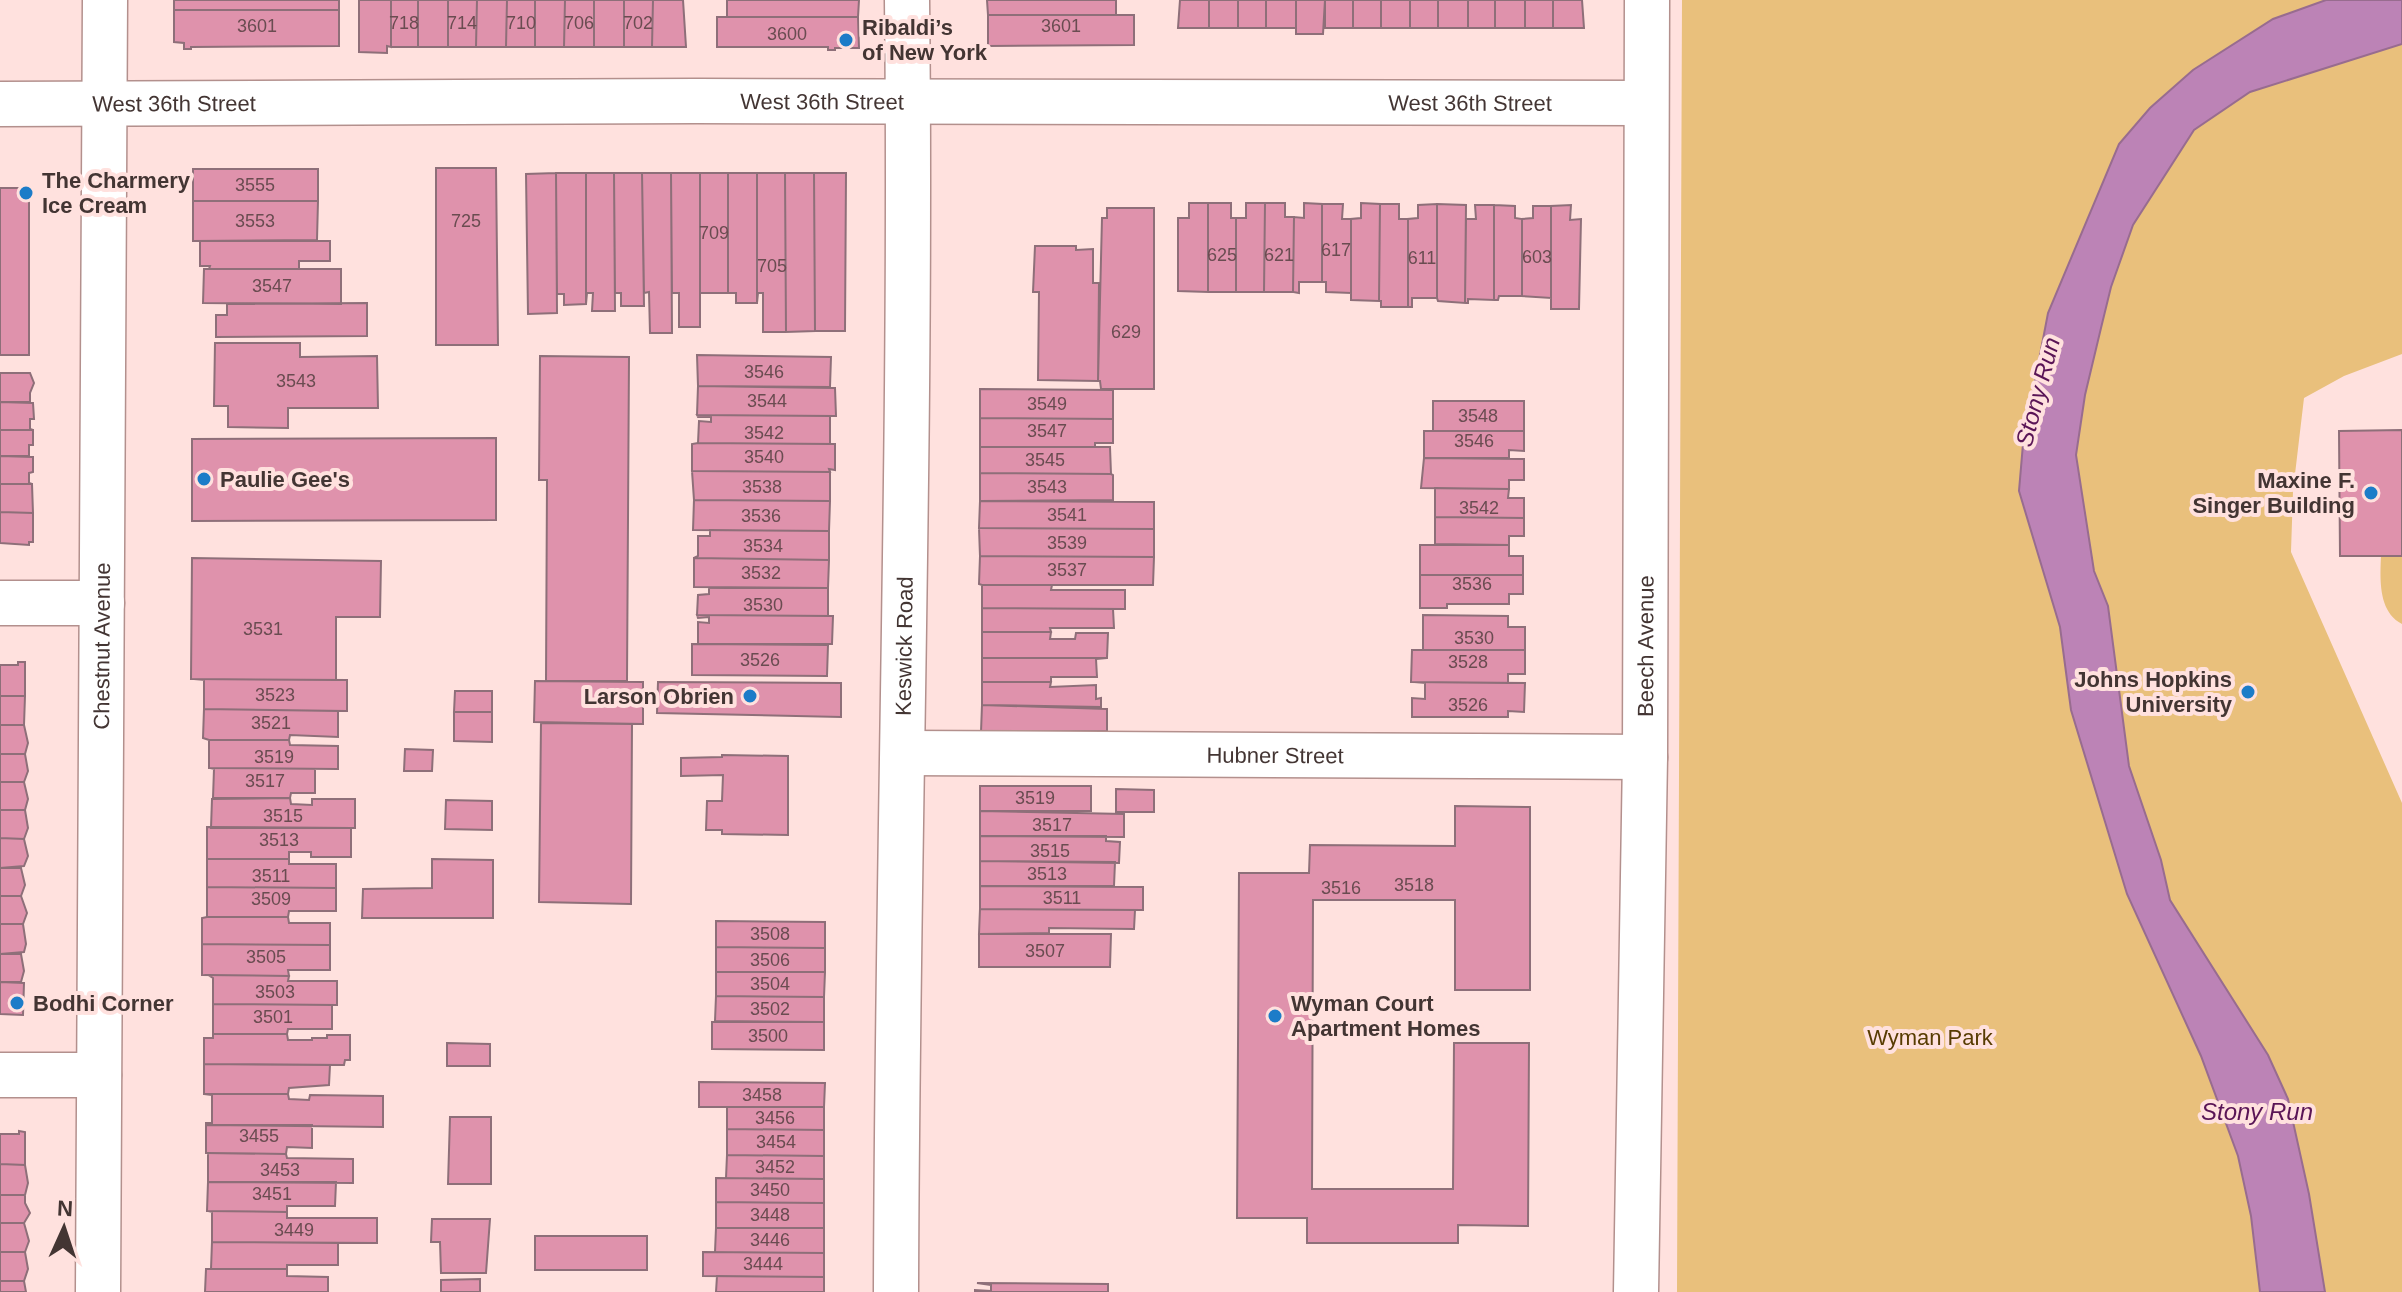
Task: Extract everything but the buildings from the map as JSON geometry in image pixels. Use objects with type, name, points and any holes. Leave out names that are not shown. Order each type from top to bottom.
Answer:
[{"type":"street","name":"Chestnut Avenue","points":[[98,1292],[105,0]]},
{"type":"street","name":"Keswick Road","points":[[896,1292],[903,753],[907,0]]},
{"type":"street","name":"Beech Avenue","points":[[1636,1292],[1645,757],[1647,0]]},
{"type":"street","name":"West 36th Street","points":[[0,104],[908,101],[1645,103]]},
{"type":"street","points":[[0,603],[102,603]]},
{"type":"street","name":"Hubner Street","points":[[903,753],[1645,757]]},
{"type":"street","points":[[0,1075],[99,1075]]},
{"type":"green space","name":"Wyman Park","points":[[1682,0],[2401,0],[2154,145],[2065,368],[2102,741],[2300,1292],[1677,1292]]},
{"type":"green space","name":"Johns Hopkins University","points":[[2402,44],[2402,354],[2344,376],[2304,398],[2293,491],[2291,552],[2402,803],[2402,1292],[2325,1292],[2309,1194],[2288,1099],[2170,900],[2161,860],[2129,766],[2108,606],[2094,571],[2076,455],[2085,395],[2111,287],[2133,225],[2194,130],[2250,92]]},
{"type":"green space","points":[[2381,556],[2402,556],[2402,624],[2388,612],[2382,594]]},
{"type":"water","name":"Stony Run","points":[[2326,0],[2402,0],[2402,44],[2250,92],[2194,130],[2133,225],[2111,287],[2085,395],[2076,455],[2094,571],[2108,606],[2129,766],[2161,860],[2170,900],[2268,1055],[2288,1099],[2309,1194],[2325,1292],[2260,1292],[2251,1216],[2238,1156],[2201,1056],[2127,894],[2071,710],[2060,627],[2019,491],[2023,444],[2048,313],[2119,144],[2150,108],[2193,70],[2273,19]]},
{"type":"place","name":"Ribaldi’s of New York","points":[[846,40]]},
{"type":"place","name":"The Charmery Ice Cream","points":[[26,193]]},
{"type":"place","name":"Paulie Gee's","points":[[204,479]]},
{"type":"place","name":"Maxine F. Singer Building","points":[[2371,493]]},
{"type":"place","name":"Johns Hopkins University","points":[[2248,692]]},
{"type":"place","name":"Larson Obrien","points":[[750,696]]},
{"type":"place","name":"Bodhi Corner","points":[[17,1003]]},
{"type":"place","name":"Wyman Court Apartment Homes","points":[[1275,1016]]}]
